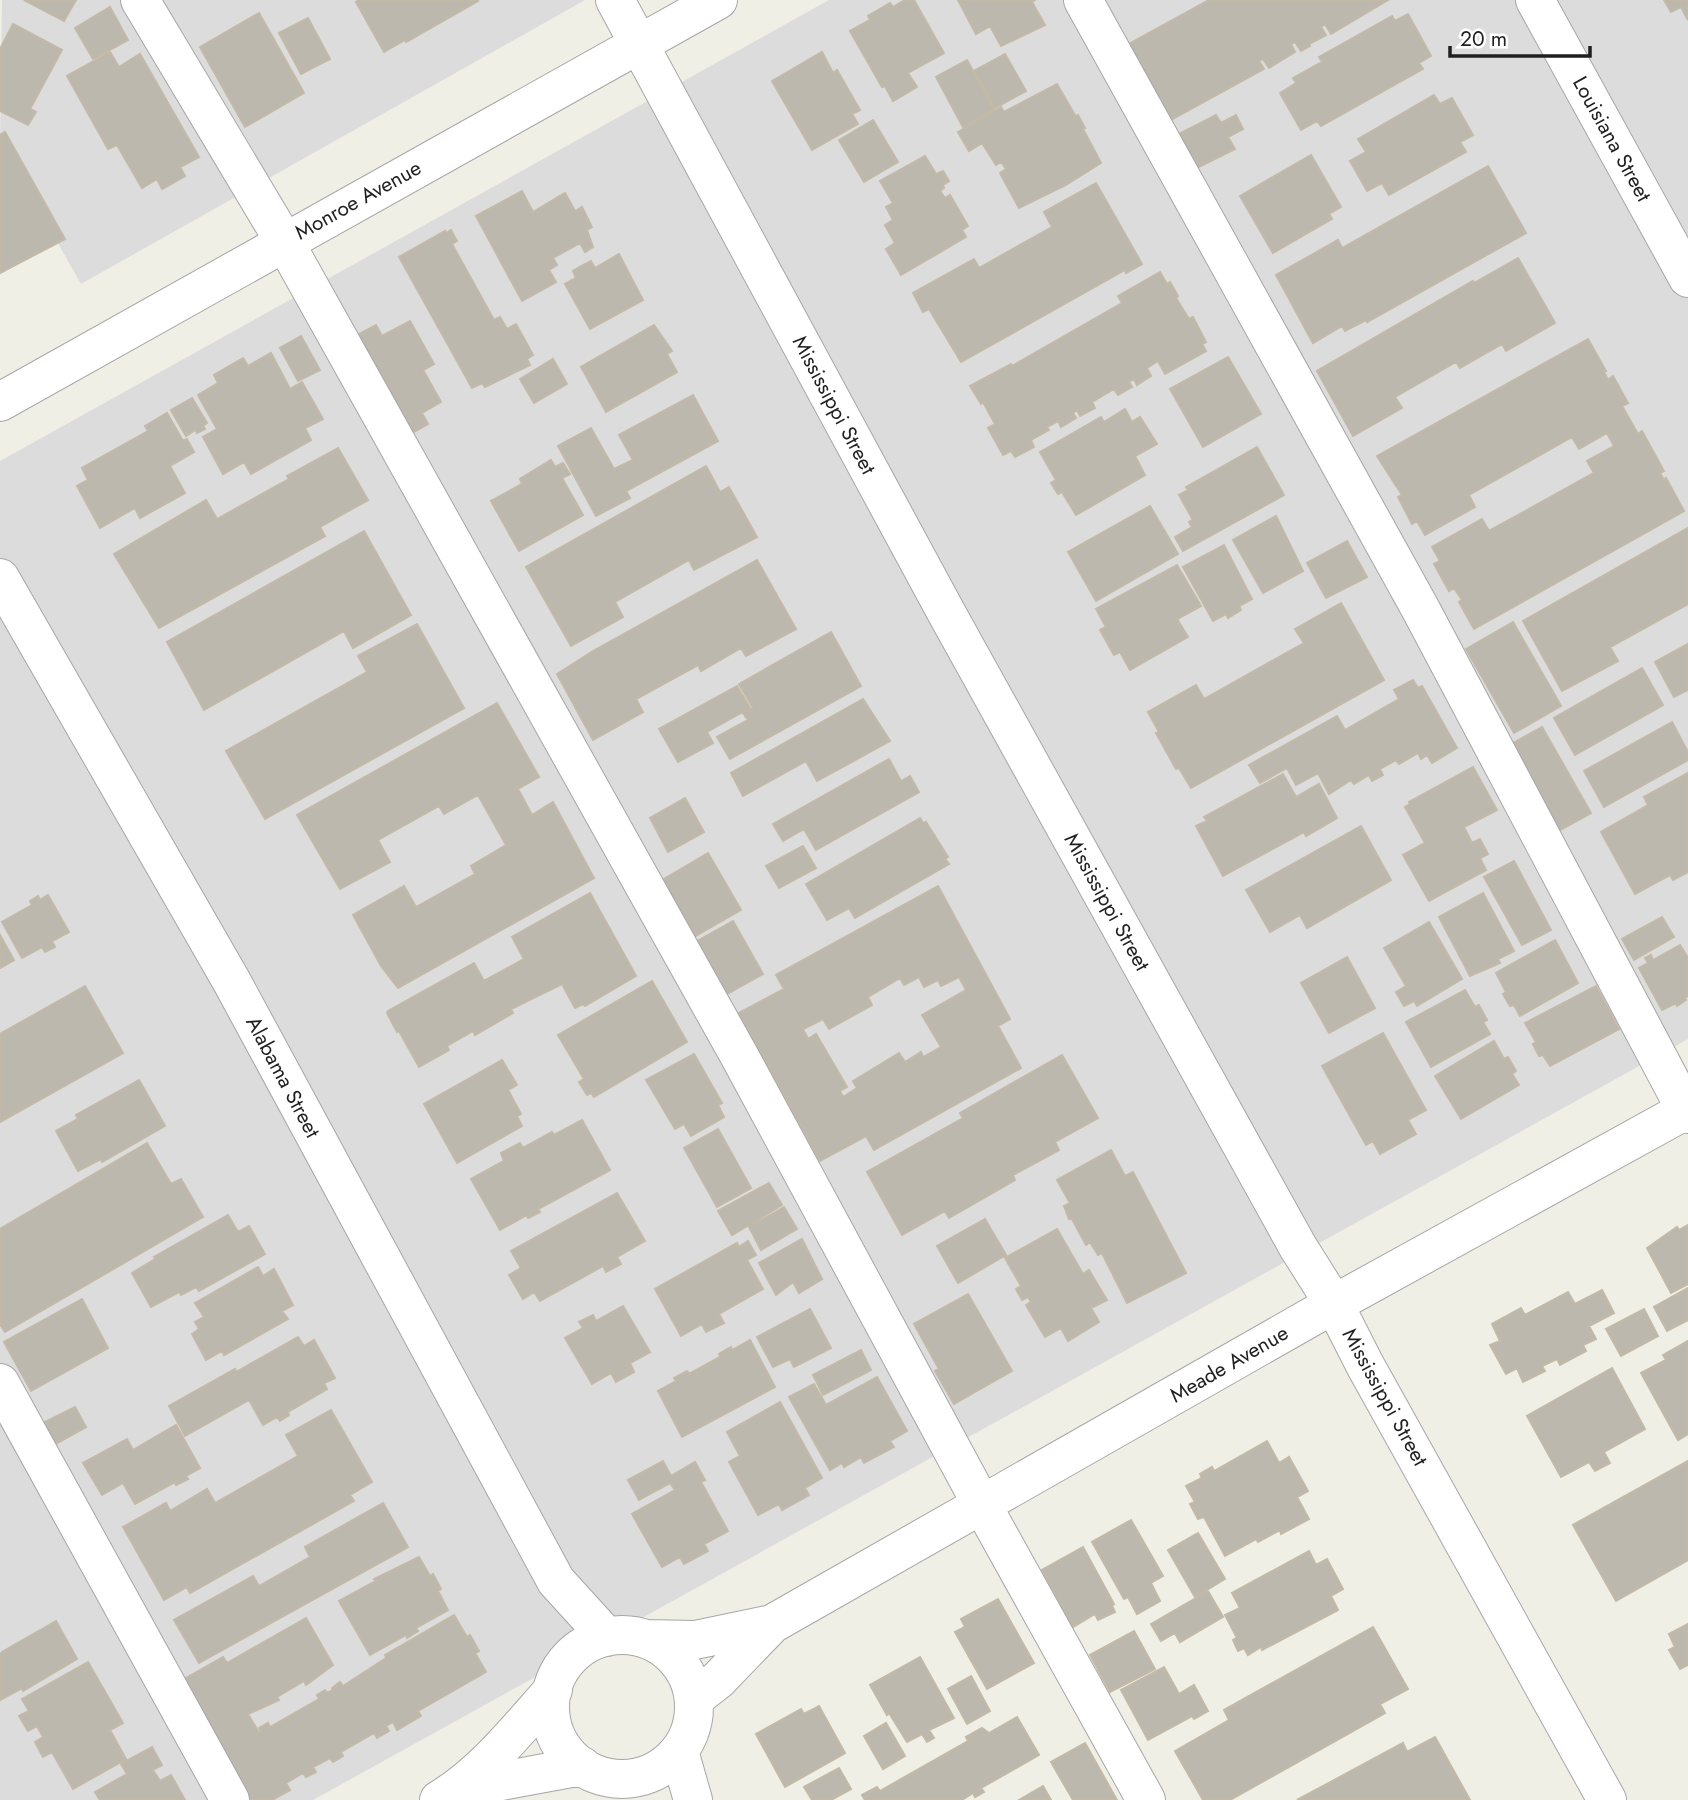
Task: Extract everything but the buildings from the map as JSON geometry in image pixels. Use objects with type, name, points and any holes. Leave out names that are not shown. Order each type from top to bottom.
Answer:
[{"type":"street","points":[[140,0],[284,241],[740,1057],[982,1505],[1146,1800]]},
{"type":"street","name":"Mississippi Street","points":[[615,0],[946,612],[1608,1800]]},
{"type":"street","name":"Monroe Avenue","points":[[0,402],[718,0]]},
{"type":"street","points":[[1083,0],[1420,608],[1687,1111]]},
{"type":"street","name":"Louisiana Street","points":[[1535,0],[1688,278]]},
{"type":"street","name":"Alabama Street","points":[[0,578],[232,982],[556,1581],[607,1637]]},
{"type":"street","name":"Meade Avenue","points":[[695,1698],[718,1680],[772,1624],[1334,1304],[1687,1111]]},
{"type":"street","points":[[0,1383],[230,1800]]},
{"type":"street","name":"Alabama Street","points":[[556,1581],[562,1625],[556,1680]]},
{"type":"street","name":"Meade Avenue","points":[[646,1639],[695,1640],[772,1624]]},
{"type":"street","points":[[626,1635],[646,1639],[664,1648],[678,1661],[689,1679],[695,1698],[691,1726],[679,1751],[662,1767],[640,1777],[614,1782],[449,1794],[507,1741],[556,1680],[572,1655],[589,1643],[626,1635]]},
{"type":"street","points":[[556,1680],[550,1707],[558,1741],[568,1755],[614,1782]]},
{"type":"street","points":[[679,1751],[693,1800]]},
{"type":"shaded area","points":[[2,0],[585,0],[81,284],[0,141]]},
{"type":"shaded area","points":[[829,0],[1688,0],[1688,1039],[313,1800],[0,1800],[0,461]]}]
